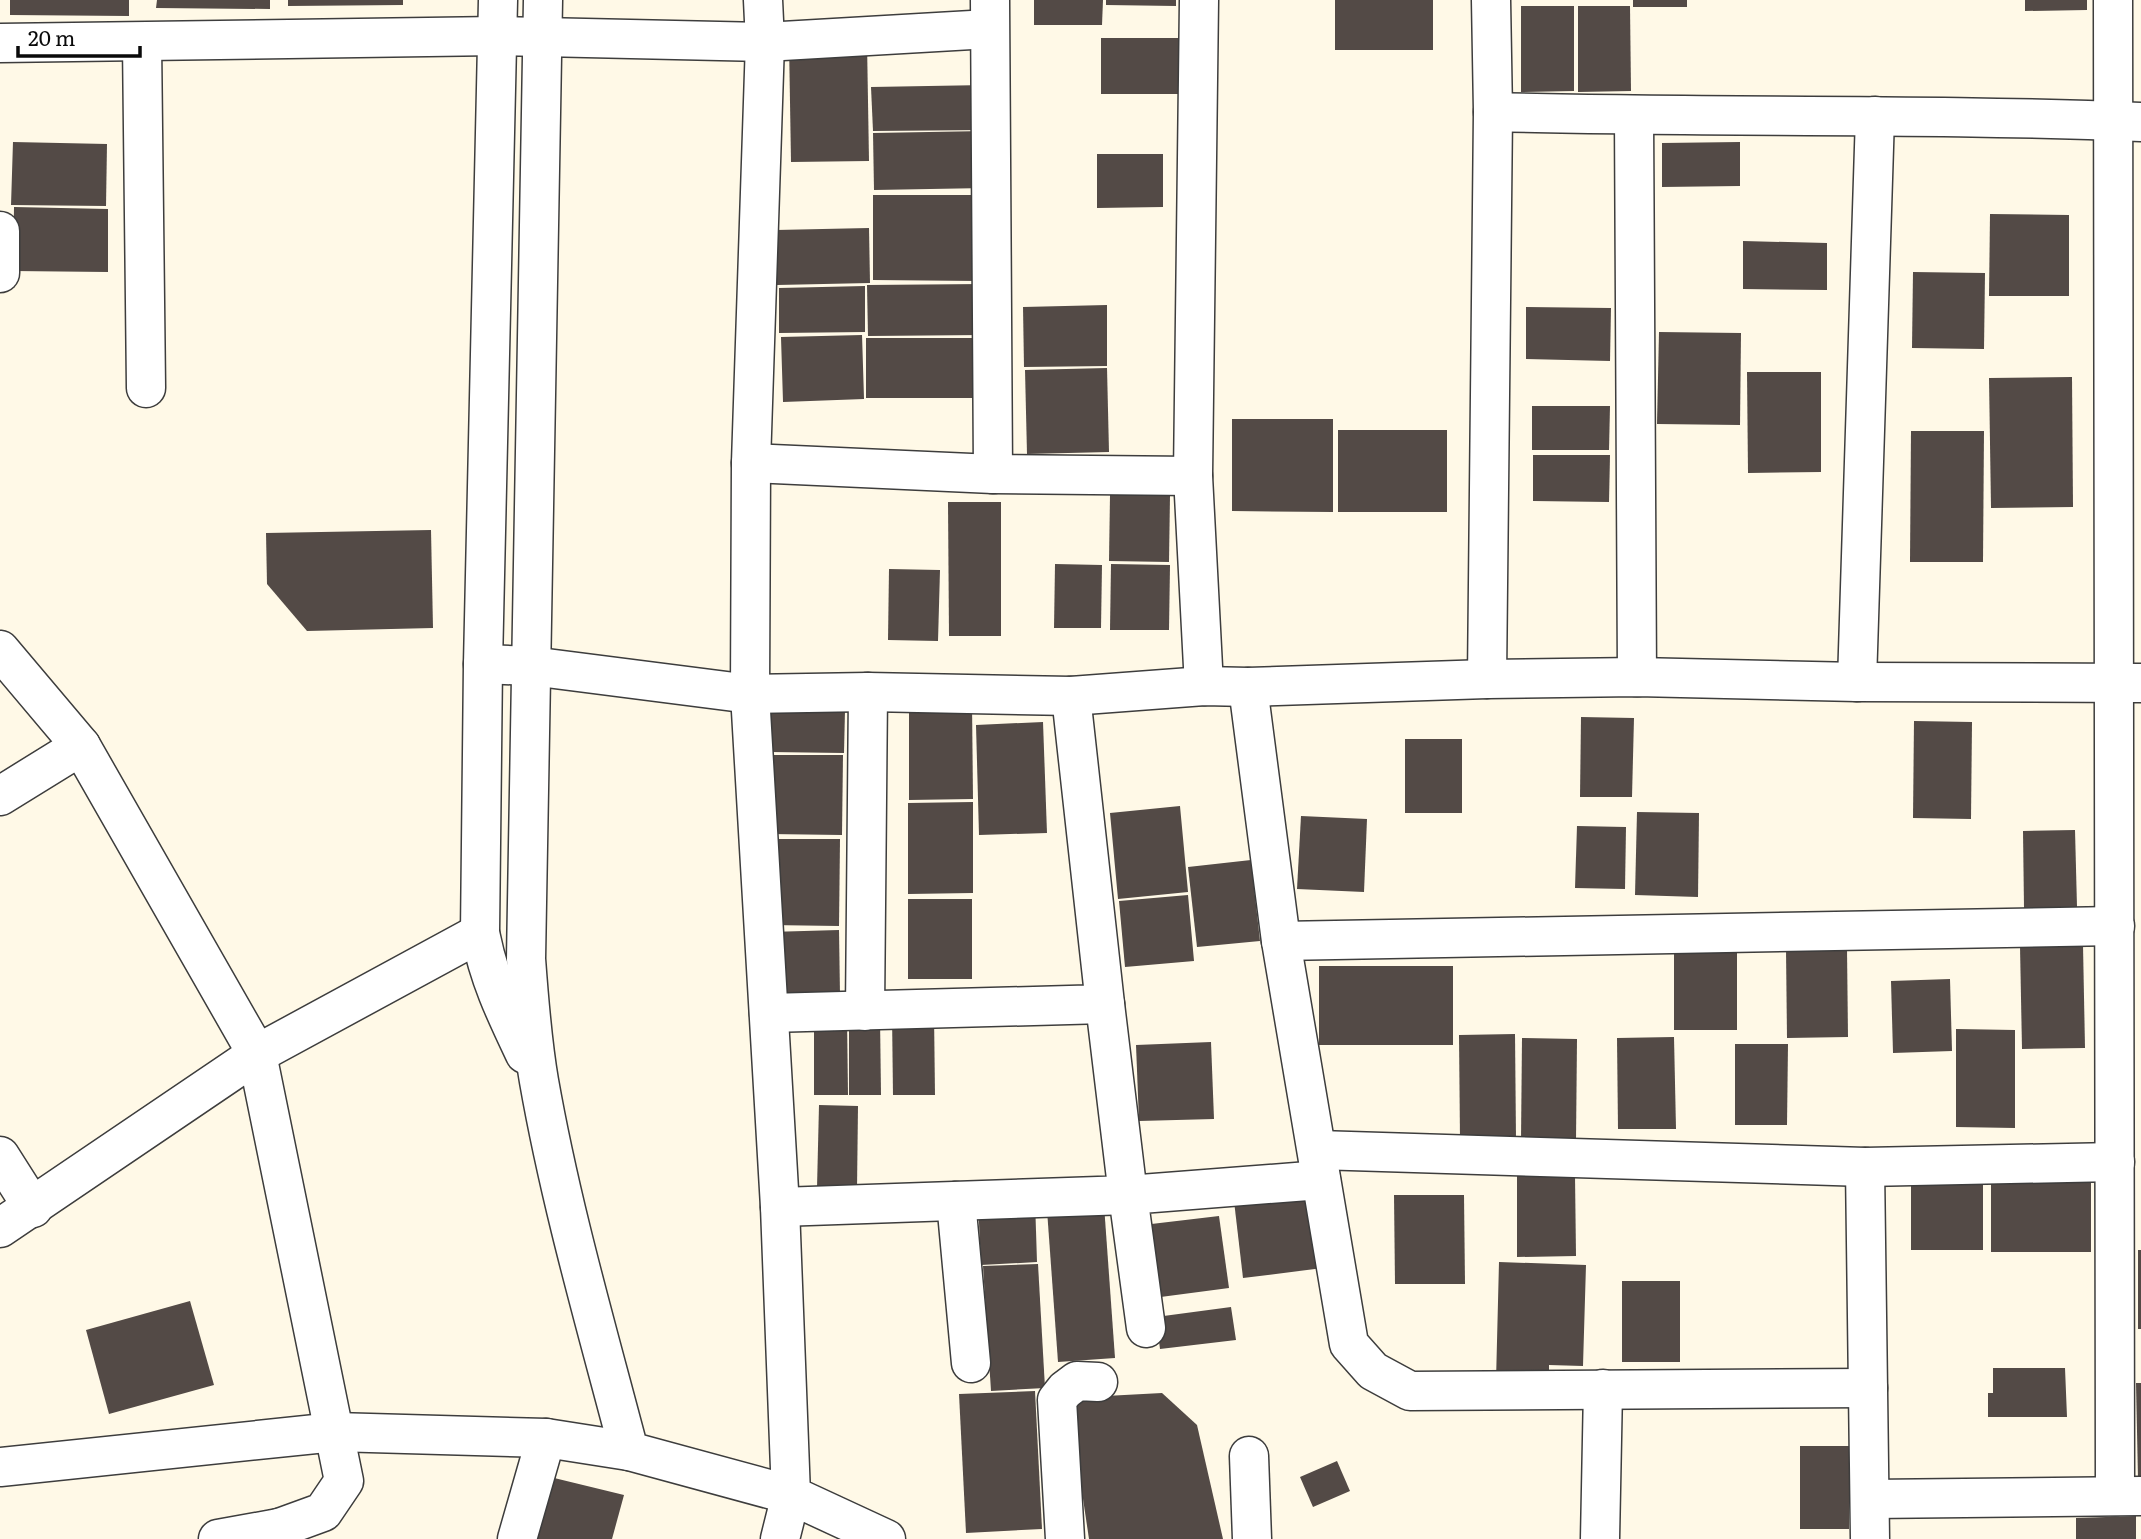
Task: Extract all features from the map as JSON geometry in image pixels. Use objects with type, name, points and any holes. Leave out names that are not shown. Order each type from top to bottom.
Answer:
[{"type":"street","points":[[763,0],[765,42],[751,463],[750,694],[780,1207],[791,1495],[780,1539]]},
{"type":"street","points":[[1199,0],[1194,476],[1204,686]]},
{"type":"street","points":[[1487,679],[1493,112],[1491,0]]},
{"type":"street","points":[[1871,1499],[2128,1496],[2115,1162],[2115,926],[2128,683],[2126,121],[2113,0]]},
{"type":"street","points":[[0,43],[142,42],[497,18],[543,18],[765,42],[990,14],[993,474]]},
{"type":"street","points":[[497,18],[480,933],[498,998],[539,1080]]},
{"type":"street","points":[[543,18],[526,959],[539,1080],[562,1193],[629,1451]]},
{"type":"street","points":[[142,42],[146,388]]},
{"type":"street","points":[[1493,112],[2126,121]]},
{"type":"street","points":[[1633,116],[1637,677]]},
{"type":"street","points":[[1857,682],[1875,116]]},
{"type":"street","points":[[0,231],[0,273]]},
{"type":"street","points":[[751,463],[993,474],[1194,476]]},
{"type":"street","points":[[0,650],[81,747],[257,1054],[344,1481],[323,1512],[277,1533],[218,1539]]},
{"type":"street","points":[[483,664],[531,666],[750,694],[868,692],[1071,696],[1204,686],[1637,677],[1857,682],[2128,683]]},
{"type":"street","points":[[1248,687],[1281,941],[1349,1344],[1373,1371],[1410,1391],[1868,1388]]},
{"type":"street","points":[[864,1011],[868,692]]},
{"type":"street","points":[[1071,696],[1105,1004],[1146,1328]]},
{"type":"street","points":[[0,796],[81,747]]},
{"type":"street","points":[[481,858],[527,860]]},
{"type":"street","points":[[1281,941],[2115,926]]},
{"type":"street","points":[[0,1228],[257,1054],[480,933]]},
{"type":"street","points":[[769,1013],[1105,1004]]},
{"type":"street","points":[[0,1156],[33,1208]]},
{"type":"street","points":[[780,1207],[1128,1195],[1319,1165],[1865,1167],[2115,1162]]},
{"type":"street","points":[[1865,1167],[1870,1539]]},
{"type":"street","points":[[956,1201],[971,1363]]},
{"type":"street","points":[[1065,1539],[1057,1400],[1077,1381],[1098,1382]]},
{"type":"street","points":[[1600,1539],[1603,1389]]},
{"type":"street","points":[[0,1467],[335,1432],[546,1438],[629,1451],[791,1495],[886,1539]]},
{"type":"street","points":[[517,1539],[546,1438]]},
{"type":"street","points":[[1249,1456],[1252,1539]]},
{"type":"building","points":[[10,0],[129,0],[129,16],[10,15]]},
{"type":"building","points":[[157,0],[270,0],[270,9],[156,8]]},
{"type":"building","points":[[288,0],[403,0],[403,5],[288,6]]},
{"type":"building","points":[[1034,0],[1103,0],[1102,25],[1034,25]]},
{"type":"building","points":[[1106,0],[1176,0],[1176,6],[1106,5]]},
{"type":"building","points":[[1335,0],[1433,0],[1433,50],[1335,50]]},
{"type":"building","points":[[1633,0],[1687,0],[1687,7],[1633,7]]},
{"type":"building","points":[[2025,0],[2087,0],[2087,10],[2025,11]]},
{"type":"building","points":[[1521,6],[1574,6],[1574,91],[1521,92]]},
{"type":"building","points":[[1578,6],[1630,6],[1631,91],[1578,92]]},
{"type":"building","points":[[1101,38],[1182,38],[1182,94],[1101,94]]},
{"type":"building","points":[[789,42],[867,42],[869,161],[791,162]]},
{"type":"building","points":[[986,85],[987,130],[873,131],[871,87]]},
{"type":"building","points":[[985,131],[986,188],[874,190],[873,133]]},
{"type":"building","points":[[13,142],[107,144],[106,206],[11,205]]},
{"type":"building","points":[[1740,142],[1740,186],[1662,187],[1662,143]]},
{"type":"building","points":[[1097,154],[1163,154],[1163,207],[1097,208]]},
{"type":"building","points":[[873,195],[978,195],[978,281],[873,280]]},
{"type":"building","points":[[14,207],[108,209],[108,272],[13,271]]},
{"type":"building","points":[[1990,214],[2069,215],[2069,296],[1989,296]]},
{"type":"building","points":[[869,228],[870,283],[777,285],[776,230]]},
{"type":"building","points":[[1743,241],[1827,243],[1827,290],[1743,289]]},
{"type":"building","points":[[1913,272],[1985,273],[1984,349],[1912,348]]},
{"type":"building","points":[[983,284],[983,335],[868,336],[867,285]]},
{"type":"building","points":[[865,286],[865,332],[779,333],[779,288]]},
{"type":"building","points":[[1107,305],[1107,366],[1024,367],[1023,307]]},
{"type":"building","points":[[1526,307],[1611,308],[1610,361],[1526,359]]},
{"type":"building","points":[[1659,332],[1741,333],[1740,425],[1657,424]]},
{"type":"building","points":[[862,335],[864,399],[783,402],[781,337]]},
{"type":"building","points":[[866,338],[977,338],[977,398],[866,398]]},
{"type":"building","points":[[1107,368],[1109,452],[1027,454],[1025,370]]},
{"type":"building","points":[[1747,372],[1821,372],[1821,472],[1748,473]]},
{"type":"building","points":[[2072,377],[2073,507],[1991,508],[1989,378]]},
{"type":"building","points":[[1532,406],[1610,406],[1609,450],[1532,450]]},
{"type":"building","points":[[1232,419],[1333,419],[1333,512],[1232,511]]},
{"type":"building","points":[[1338,430],[1447,430],[1447,512],[1338,512]]},
{"type":"building","points":[[1911,431],[1984,431],[1983,562],[1910,562]]},
{"type":"building","points":[[1533,455],[1610,455],[1609,502],[1533,501]]},
{"type":"building","points":[[1110,495],[1170,495],[1169,562],[1109,561]]},
{"type":"building","points":[[948,502],[1001,502],[1001,636],[949,636]]},
{"type":"building","points":[[431,530],[433,628],[307,631],[267,584],[266,533]]},
{"type":"building","points":[[1055,564],[1102,565],[1101,628],[1054,628]]},
{"type":"building","points":[[1111,564],[1170,565],[1169,630],[1110,630]]},
{"type":"building","points":[[889,569],[940,570],[938,641],[888,640]]},
{"type":"building","points":[[972,702],[973,799],[909,800],[909,703]]},
{"type":"building","points":[[770,708],[845,710],[844,753],[770,752]]},
{"type":"building","points":[[1581,717],[1634,718],[1632,797],[1580,797]]},
{"type":"building","points":[[1914,721],[1972,722],[1971,819],[1913,818]]},
{"type":"building","points":[[1043,722],[1047,833],[979,835],[976,725]]},
{"type":"building","points":[[1405,739],[1462,739],[1462,813],[1405,813]]},
{"type":"building","points":[[770,755],[843,755],[842,835],[769,834]]},
{"type":"building","points":[[973,802],[973,893],[908,894],[908,803]]},
{"type":"building","points":[[1180,806],[1188,892],[1118,899],[1110,813]]},
{"type":"building","points":[[1637,812],[1699,813],[1698,897],[1635,895]]},
{"type":"building","points":[[1301,816],[1367,819],[1364,892],[1297,889]]},
{"type":"building","points":[[1577,826],[1626,827],[1625,889],[1575,888]]},
{"type":"building","points":[[2075,830],[2077,907],[2024,908],[2023,831]]},
{"type":"building","points":[[770,839],[840,839],[839,926],[769,925]]},
{"type":"building","points":[[1251,860],[1260,941],[1197,947],[1188,867]]},
{"type":"building","points":[[1188,895],[1194,961],[1125,967],[1119,901]]},
{"type":"building","points":[[908,899],[972,899],[972,979],[908,979]]},
{"type":"building","points":[[839,930],[840,996],[770,998],[769,932]]},
{"type":"building","points":[[1674,941],[1737,941],[1737,1030],[1674,1030]]},
{"type":"building","points":[[2083,945],[2085,1048],[2022,1049],[2020,946]]},
{"type":"building","points":[[1786,949],[1847,949],[1848,1037],[1787,1038]]},
{"type":"building","points":[[1319,966],[1453,966],[1453,1045],[1319,1045]]},
{"type":"building","points":[[1950,979],[1952,1051],[1893,1053],[1891,981]]},
{"type":"building","points":[[892,1013],[934,1013],[935,1095],[893,1095]]},
{"type":"building","points":[[814,1017],[847,1017],[848,1095],[814,1095]]},
{"type":"building","points":[[849,1017],[880,1017],[881,1095],[849,1095]]},
{"type":"building","points":[[1956,1029],[2015,1030],[2015,1128],[1956,1127]]},
{"type":"building","points":[[1515,1034],[1516,1140],[1460,1140],[1459,1035]]},
{"type":"building","points":[[1674,1037],[1676,1129],[1618,1129],[1617,1038]]},
{"type":"building","points":[[1522,1038],[1577,1039],[1576,1140],[1521,1140]]},
{"type":"building","points":[[1211,1042],[1214,1119],[1139,1121],[1136,1045]]},
{"type":"building","points":[[1735,1044],[1788,1044],[1787,1125],[1735,1125]]},
{"type":"building","points":[[819,1105],[858,1106],[857,1189],[817,1188]]},
{"type":"building","points":[[1517,1176],[1575,1176],[1576,1256],[1517,1257]]},
{"type":"building","points":[[1911,1178],[1983,1179],[1983,1250],[1911,1250]]},
{"type":"building","points":[[1991,1180],[2091,1180],[2091,1252],[1991,1252]]},
{"type":"building","points":[[1313,1190],[1323,1268],[1243,1278],[1234,1201]]},
{"type":"building","points":[[1394,1195],[1464,1195],[1465,1284],[1395,1284]]},
{"type":"building","points":[[1035,1200],[1037,1262],[981,1265],[978,1202]]},
{"type":"building","points":[[1104,1205],[1115,1358],[1058,1362],[1047,1210]]},
{"type":"building","points":[[1219,1216],[1229,1288],[1153,1298],[1143,1225]]},
{"type":"building","points":[[2138,1250],[2141,1250],[2141,1329],[2138,1329]]},
{"type":"building","points":[[1499,1262],[1586,1265],[1583,1366],[1549,1365],[1549,1381],[1496,1381]]},
{"type":"building","points":[[1038,1264],[1045,1388],[991,1391],[983,1266]]},
{"type":"building","points":[[1622,1281],[1680,1281],[1680,1362],[1622,1362]]},
{"type":"building","points":[[190,1301],[214,1385],[109,1414],[86,1330]]},
{"type":"building","points":[[1231,1307],[1236,1340],[1160,1349],[1156,1317]]},
{"type":"building","points":[[1993,1368],[2065,1368],[2067,1417],[1988,1417],[1988,1393],[1993,1393]]},
{"type":"building","points":[[2136,1383],[2141,1383],[2141,1479],[2138,1479]]},
{"type":"building","points":[[1035,1391],[1042,1529],[966,1533],[959,1394]]},
{"type":"building","points":[[1162,1393],[1197,1425],[1223,1539],[1089,1539],[1068,1398]]},
{"type":"building","points":[[1800,1446],[1849,1446],[1849,1529],[1800,1529]]},
{"type":"building","points":[[1337,1461],[1350,1491],[1313,1507],[1300,1477]]},
{"type":"building","points":[[546,1476],[624,1495],[612,1539],[529,1539]]},
{"type":"building","points":[[2136,1516],[2136,1539],[2076,1539],[2076,1518]]}]
